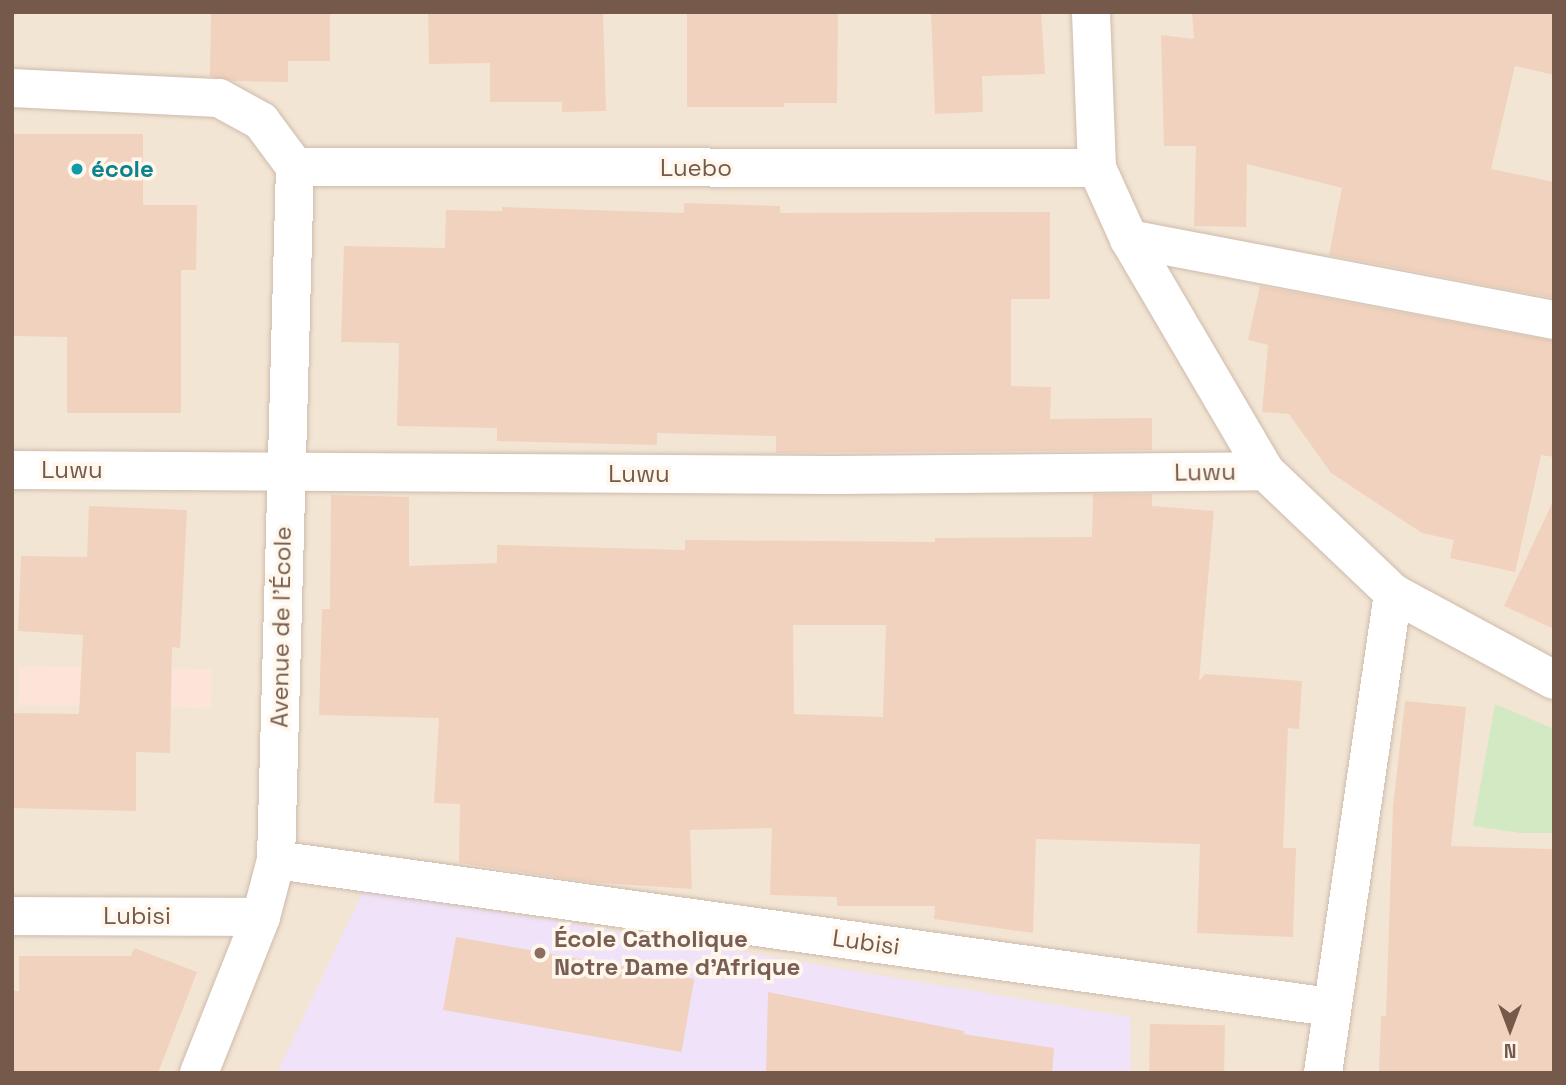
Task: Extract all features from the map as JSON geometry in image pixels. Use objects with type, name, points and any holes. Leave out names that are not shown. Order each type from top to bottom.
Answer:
[{"type":"street","points":[[1091,12],[1097,168],[1129,239],[1265,471],[1393,593],[1554,680]]},
{"type":"street","points":[[12,88],[219,98],[261,121],[295,167]]},
{"type":"street","name":"Luebo","points":[[295,167],[1097,168]]},
{"type":"street","name":"Avenue de l'École","points":[[199,1073],[261,917],[276,860],[284,471],[295,167]]},
{"type":"street","points":[[1129,239],[1554,320]]},
{"type":"street","name":"Luwu","points":[[12,470],[833,475],[1265,471]]},
{"type":"street","points":[[1323,1073],[1330,1007],[1393,593]]},
{"type":"street","name":"Lubisi","points":[[276,860],[1330,1007]]},
{"type":"street","name":"Lubisi","points":[[12,916],[261,917]]},
{"type":"shaded area","points":[[12,12],[1554,12],[1554,1073],[12,1073]]},
{"type":"shaded area","points":[[19,666],[212,669],[211,708],[18,705]]},
{"type":"shaded area","name":"École Catholique Notre Dame d'Afrique","points":[[364,889],[1130,1017],[1131,1073],[277,1073]]},
{"type":"green space","points":[[1495,704],[1554,729],[1554,833],[1520,833],[1473,826]]},
{"type":"building","points":[[211,12],[330,12],[330,61],[288,61],[288,82],[233,81],[210,76]]},
{"type":"building","points":[[428,12],[603,12],[606,111],[562,112],[562,102],[490,102],[490,63],[429,64]]},
{"type":"building","points":[[687,12],[838,12],[837,103],[784,103],[784,107],[687,107]]},
{"type":"building","points":[[931,12],[1041,12],[1045,74],[982,76],[983,112],[935,114]]},
{"type":"building","points":[[1192,12],[1554,12],[1554,75],[1515,66],[1491,169],[1554,182],[1554,298],[1329,255],[1342,188],[1247,164],[1246,227],[1194,226],[1196,146],[1164,146],[1161,35],[1194,39]]},
{"type":"building","points":[[12,134],[143,134],[143,205],[197,205],[196,270],[181,270],[181,413],[67,413],[67,337],[12,336]]},
{"type":"building","points":[[684,203],[780,206],[780,213],[1050,212],[1050,299],[1011,299],[1011,386],[1051,387],[1050,419],[1152,418],[1152,450],[776,453],[776,436],[657,433],[657,445],[497,441],[497,428],[397,426],[399,343],[341,342],[344,246],[445,248],[446,210],[502,211],[502,207],[684,213]]},
{"type":"building","points":[[1260,286],[1554,341],[1554,457],[1541,455],[1515,572],[1450,558],[1454,540],[1422,533],[1331,473],[1289,414],[1262,412],[1268,345],[1248,340]]},
{"type":"building","points":[[1093,494],[1152,494],[1152,506],[1214,511],[1199,681],[1205,674],[1302,681],[1299,729],[1288,728],[1283,848],[1296,848],[1293,937],[1197,933],[1200,844],[1036,839],[1033,933],[934,919],[935,906],[837,906],[837,897],[770,895],[772,828],[690,830],[692,889],[589,882],[459,863],[460,804],[434,803],[439,718],[319,715],[322,609],[330,609],[331,495],[409,497],[409,566],[497,563],[497,545],[685,550],[685,540],[935,542],[935,538],[1092,537]],"holes":[[[793,625],[886,625],[883,717],[794,714]]]},
{"type":"building","points":[[1554,499],[1554,629],[1504,606]]},
{"type":"building","points":[[89,506],[187,510],[180,648],[172,647],[170,753],[136,752],[136,811],[12,808],[12,713],[79,714],[83,635],[18,631],[21,556],[87,557]]},
{"type":"building","points":[[1405,701],[1466,707],[1451,846],[1554,849],[1554,1073],[1379,1073],[1381,1016],[1386,1016],[1393,807]]},
{"type":"building","points":[[456,937],[694,979],[681,1052],[443,1010]]},
{"type":"building","points":[[134,948],[197,972],[158,1073],[12,1073],[12,991],[19,991],[19,956],[131,956]]},
{"type":"building","points":[[768,992],[964,1031],[963,1034],[1054,1048],[1052,1073],[766,1073]]},
{"type":"building","points":[[1150,1024],[1225,1025],[1224,1073],[1149,1073]]},
{"type":"place","name":"école","points":[[77,169]]},
{"type":"place","name":"École Catholique Notre Dame d'Afrique","points":[[540,953]]}]
